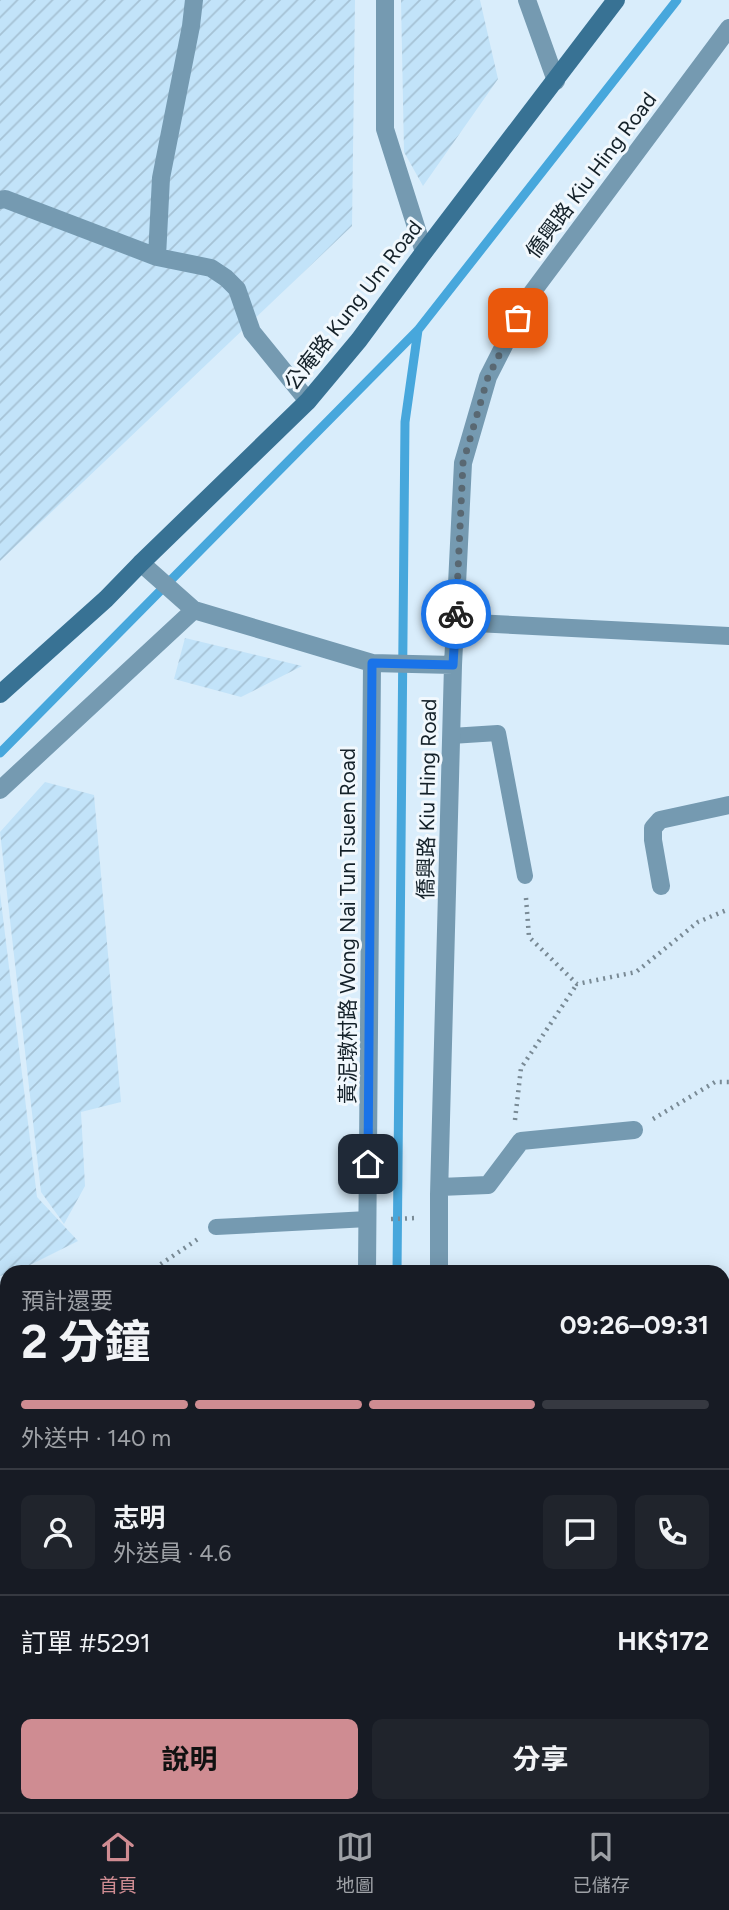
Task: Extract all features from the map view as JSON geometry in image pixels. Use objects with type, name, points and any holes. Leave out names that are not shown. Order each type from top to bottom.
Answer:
[{"type":"street","points":[[157,257],[161,178],[194,0]]},
{"type":"street","points":[[385,0],[385,129],[424,252]]},
{"type":"street","points":[[527,0],[556,81]]},
{"type":"street","name":"公庵路 Kung Um Road","points":[[0,694],[106,599],[308,401],[359,340],[616,0]]},
{"type":"street","name":"僑興路 Kiu Hing Road","points":[[439,1265],[453,665],[463,463],[488,377],[528,298],[729,28]]},
{"type":"street","points":[[0,200],[5,199],[157,257],[211,268],[237,289],[252,332],[308,401]]},
{"type":"street","points":[[141,562],[194,610],[372,663],[453,665]]},
{"type":"street","points":[[0,790],[194,610]]},
{"type":"street","points":[[455,622],[729,636]]},
{"type":"street","name":"黃泥墩村路 Wong Nai Tun Tsuen Road","points":[[367,1265],[372,663]]},
{"type":"street","points":[[660,886],[653,828],[660,820],[729,805]]},
{"type":"street","points":[[440,1187],[488,1185],[521,1141],[634,1130]]},
{"type":"lane","points":[[451,736],[498,733],[525,876]]},
{"type":"lane","points":[[216,1227],[368,1219]]},
{"type":"path","points":[[525,876],[529,937],[577,984]]},
{"type":"path","points":[[515,1125],[521,1068],[577,984],[636,972],[698,922],[729,909]]},
{"type":"path","points":[[634,1130],[715,1082],[729,1082]]},
{"type":"path","points":[[388,1219],[415,1218]]},
{"type":"path","points":[[159,1265],[216,1227]]},
{"type":"shaded area","points":[[0,0],[355,0],[352,226],[0,561]]},
{"type":"shaded area","points":[[401,0],[480,0],[498,79],[423,186],[404,152]]},
{"type":"shaded area","points":[[185,638],[302,666],[241,697],[174,679]]},
{"type":"shaded area","points":[[45,782],[94,795],[121,1102],[81,1112],[85,1186],[64,1224],[41,1192],[0,832]]},
{"type":"shaded area","points":[[0,893],[37,1197],[78,1241],[30,1265],[0,1265]]},
{"type":"waterway","points":[[0,753],[418,330],[677,0]]},
{"type":"waterway","points":[[397,1265],[405,422],[418,330]]},
{"type":"way so far","points":[[456,614],[463,463],[488,377],[518,318]]},
{"type":"route","points":[[368,1164],[372,663],[453,665],[456,614]]}]
